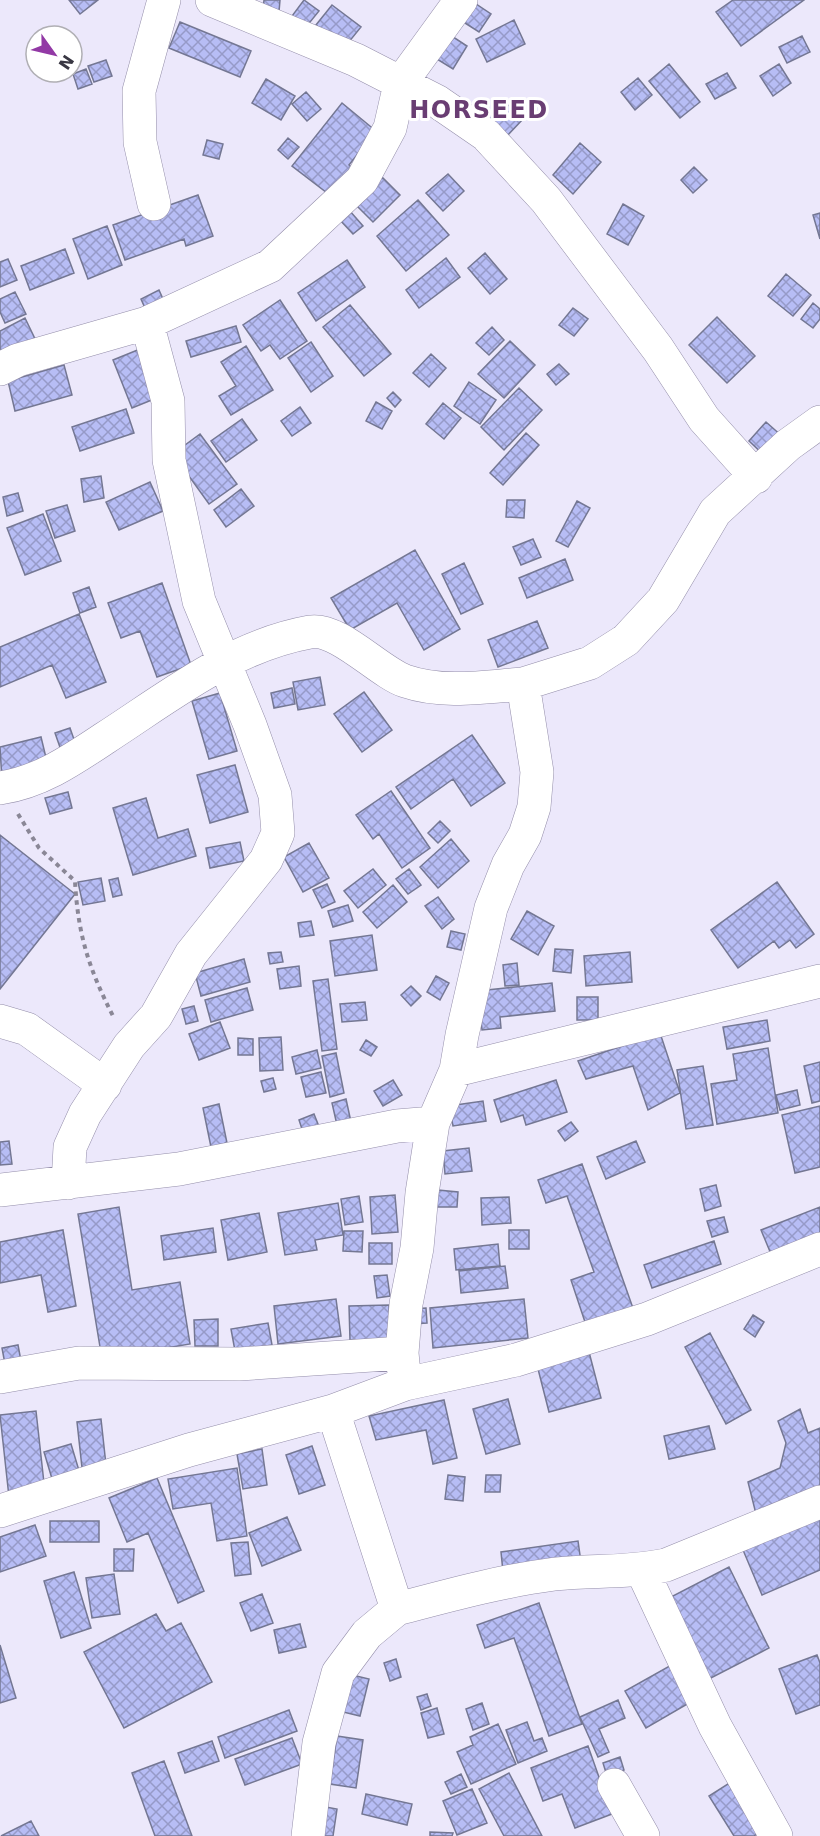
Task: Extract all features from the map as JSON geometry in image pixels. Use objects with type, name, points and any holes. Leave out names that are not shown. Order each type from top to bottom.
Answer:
[{"type":"street","points":[[154,204],[140,142],[139,92],[164,0]]},
{"type":"street","points":[[212,0],[356,60],[438,102],[477,128],[514,162],[589,255],[658,349],[704,419],[756,477]]},
{"type":"street","points":[[0,369],[18,360],[147,323],[270,266],[362,180],[390,128],[400,84],[460,0]]},
{"type":"street","points":[[68,1183],[70,1147],[85,1114],[129,1046],[156,1016],[191,954],[266,860],[278,833],[275,795],[250,725],[199,601],[170,460],[168,401],[147,323]]},
{"type":"street","points":[[1,788],[44,777],[223,661],[313,632],[334,638],[356,650],[392,676],[433,689],[523,684],[590,663],[626,640],[663,600],[715,512],[756,477],[788,445],[820,422]]},
{"type":"street","points":[[404,1369],[405,1304],[417,1248],[422,1193],[433,1123],[456,1070],[491,908],[508,866],[525,835],[534,807],[537,772],[523,684]]},
{"type":"street","points":[[456,1070],[820,981]]},
{"type":"street","points":[[0,1021],[27,1029],[105,1085]]},
{"type":"street","points":[[0,1190],[179,1169],[397,1126],[433,1123]]},
{"type":"street","points":[[0,1377],[79,1363],[239,1364],[404,1369],[516,1360],[647,1319],[820,1249]]},
{"type":"street","points":[[0,1511],[189,1450],[333,1411],[404,1369]]},
{"type":"street","points":[[333,1411],[397,1609]]},
{"type":"street","points":[[308,1836],[319,1743],[338,1673],[367,1634],[397,1609],[485,1586],[557,1574],[642,1570],[666,1565],[820,1502]]},
{"type":"street","points":[[642,1570],[715,1726],[776,1836]]},
{"type":"street","points":[[614,1785],[643,1836]]},
{"type":"path","points":[[1,788],[39,848],[75,881],[77,911],[86,957],[129,1046]]},
{"type":"building","points":[[69,0],[98,0],[80,14]]},
{"type":"building","points":[[264,0],[280,0],[279,12],[263,10]]},
{"type":"building","points":[[304,0],[319,11],[306,27],[292,16]]},
{"type":"building","points":[[470,0],[491,14],[479,32],[454,16]]},
{"type":"building","points":[[733,0],[804,0],[741,46],[716,12]]},
{"type":"building","points":[[332,5],[361,27],[344,48],[316,25]]},
{"type":"building","points":[[514,20],[525,44],[487,62],[476,39]]},
{"type":"building","points":[[180,22],[251,51],[240,77],[169,48]]},
{"type":"building","points":[[447,33],[467,46],[453,69],[432,56]]},
{"type":"building","points":[[802,36],[810,52],[787,63],[779,47]]},
{"type":"building","points":[[106,60],[112,76],[94,82],[88,66]]},
{"type":"building","points":[[669,64],[700,102],[680,118],[649,81]]},
{"type":"building","points":[[779,64],[791,83],[773,96],[760,76]]},
{"type":"building","points":[[86,69],[92,84],[78,89],[76,84],[84,84],[84,70]]},
{"type":"building","points":[[727,73],[736,88],[715,99],[706,84]]},
{"type":"building","points":[[638,78],[652,95],[635,110],[621,92]]},
{"type":"building","points":[[266,79],[295,96],[281,120],[252,103]]},
{"type":"building","points":[[306,92],[321,109],[307,121],[292,104]]},
{"type":"building","points":[[503,100],[523,119],[507,136],[487,118]]},
{"type":"building","points":[[342,103],[376,131],[349,165],[357,172],[335,199],[292,166]]},
{"type":"building","points":[[288,138],[299,147],[288,159],[278,150]]},
{"type":"building","points":[[207,140],[223,144],[219,159],[203,155]]},
{"type":"building","points":[[580,143],[601,162],[573,194],[553,175]]},
{"type":"building","points":[[694,167],[707,180],[693,193],[681,180]]},
{"type":"building","points":[[448,174],[464,191],[443,211],[426,193]]},
{"type":"building","points":[[382,177],[400,195],[373,222],[355,204]]},
{"type":"building","points":[[198,195],[213,236],[186,246],[184,239],[125,260],[113,225]]},
{"type":"building","points":[[418,200],[449,235],[406,271],[377,236]]},
{"type":"building","points":[[623,204],[644,216],[628,245],[607,234]]},
{"type":"building","points":[[349,210],[363,226],[353,234],[339,219]]},
{"type":"building","points":[[820,213],[820,239],[813,215]]},
{"type":"building","points":[[107,226],[122,265],[88,279],[73,239]]},
{"type":"building","points":[[65,249],[74,273],[30,290],[21,266]]},
{"type":"building","points":[[485,253],[507,279],[490,294],[468,268]]},
{"type":"building","points":[[446,258],[460,277],[419,308],[406,290]]},
{"type":"building","points":[[8,259],[17,280],[0,287],[0,262]]},
{"type":"building","points":[[347,260],[365,287],[316,321],[298,293]]},
{"type":"building","points":[[786,274],[811,295],[793,316],[768,296]]},
{"type":"building","points":[[159,290],[167,308],[149,317],[141,299]]},
{"type":"building","points":[[15,292],[26,314],[5,323],[0,312],[0,299]]},
{"type":"building","points":[[280,300],[307,341],[280,359],[270,345],[261,351],[243,325]]},
{"type":"building","points":[[813,303],[820,309],[820,319],[813,328],[801,319]]},
{"type":"building","points":[[350,305],[391,354],[364,376],[323,327]]},
{"type":"building","points":[[573,308],[588,319],[574,336],[559,325]]},
{"type":"building","points":[[717,317],[755,356],[727,383],[689,345]]},
{"type":"building","points":[[25,318],[37,343],[0,361],[0,331]]},
{"type":"building","points":[[236,326],[241,342],[191,357],[186,341]]},
{"type":"building","points":[[492,327],[504,340],[489,355],[476,343]]},
{"type":"building","points":[[510,341],[535,365],[504,398],[478,374]]},
{"type":"building","points":[[311,342],[333,376],[311,392],[288,358]]},
{"type":"building","points":[[246,346],[273,390],[231,415],[219,396],[236,386],[221,362]]},
{"type":"building","points":[[140,349],[159,397],[132,408],[113,360]]},
{"type":"building","points":[[431,354],[446,368],[429,387],[413,373]]},
{"type":"building","points":[[559,364],[569,374],[556,385],[547,374]]},
{"type":"building","points":[[64,365],[72,395],[15,411],[8,381]]},
{"type":"building","points":[[469,382],[496,400],[480,424],[454,406]]},
{"type":"building","points":[[519,388],[542,410],[504,450],[481,427]]},
{"type":"building","points":[[393,392],[401,400],[395,407],[387,398]]},
{"type":"building","points":[[376,402],[392,411],[382,429],[366,421]]},
{"type":"building","points":[[443,403],[461,418],[444,439],[426,424]]},
{"type":"building","points":[[300,407],[311,423],[292,436],[281,421]]},
{"type":"building","points":[[126,409],[134,433],[80,451],[72,427]]},
{"type":"building","points":[[242,419],[257,440],[226,462],[211,441]]},
{"type":"building","points":[[766,422],[783,437],[766,457],[749,441]]},
{"type":"building","points":[[526,433],[539,445],[503,485],[490,473]]},
{"type":"building","points":[[200,434],[237,484],[209,504],[173,454]]},
{"type":"building","points":[[101,476],[104,498],[84,502],[81,479]]},
{"type":"building","points":[[150,482],[163,511],[119,530],[106,502]]},
{"type":"building","points":[[241,489],[254,506],[226,527],[214,510]]},
{"type":"building","points":[[18,493],[23,511],[7,516],[3,497]]},
{"type":"building","points":[[507,500],[525,500],[524,518],[506,517]]},
{"type":"building","points":[[577,501],[590,508],[568,547],[556,541]]},
{"type":"building","points":[[67,505],[75,531],[55,538],[46,511]]},
{"type":"building","points":[[43,514],[61,561],[25,575],[7,528]]},
{"type":"building","points":[[533,539],[541,557],[521,565],[513,547]]},
{"type":"building","points":[[415,550],[460,629],[424,650],[397,603],[350,630],[331,598]]},
{"type":"building","points":[[565,559],[573,580],[527,598],[519,578]]},
{"type":"building","points":[[464,563],[483,604],[461,614],[442,574]]},
{"type":"building","points":[[162,583],[191,665],[157,677],[140,631],[121,638],[108,603]]},
{"type":"building","points":[[89,587],[96,607],[80,613],[73,593]]},
{"type":"building","points":[[79,614],[106,682],[66,698],[52,665],[0,687],[0,647]]},
{"type":"building","points":[[537,621],[548,648],[498,667],[488,640]]},
{"type":"building","points":[[320,677],[325,705],[298,710],[293,682]]},
{"type":"building","points":[[292,688],[295,704],[274,708],[271,693]]},
{"type":"building","points":[[364,692],[392,730],[362,752],[334,714]]},
{"type":"building","points":[[220,693],[237,751],[209,759],[192,701]]},
{"type":"building","points":[[70,728],[77,748],[62,753],[55,733]]},
{"type":"building","points":[[472,735],[505,783],[471,806],[453,779],[411,809],[396,787]]},
{"type":"building","points":[[41,737],[49,770],[2,781],[0,747]]},
{"type":"building","points":[[235,765],[248,812],[210,823],[197,775]]},
{"type":"building","points":[[391,791],[430,848],[402,868],[379,834],[373,839],[356,815]]},
{"type":"building","points":[[68,792],[72,808],[50,814],[45,798]]},
{"type":"building","points":[[146,798],[158,838],[188,829],[196,856],[133,875],[113,808]]},
{"type":"building","points":[[440,821],[450,831],[438,843],[428,833]]},
{"type":"building","points":[[0,835],[75,894],[0,989]]},
{"type":"building","points":[[451,839],[469,861],[438,888],[420,867]]},
{"type":"building","points":[[240,842],[244,861],[210,868],[206,848]]},
{"type":"building","points":[[309,843],[329,878],[303,892],[284,857]]},
{"type":"building","points":[[373,869],[386,885],[358,908],[344,891]]},
{"type":"building","points":[[409,869],[421,885],[408,894],[396,879]]},
{"type":"building","points":[[101,878],[105,901],[83,905],[78,882]]},
{"type":"building","points":[[118,878],[122,895],[113,897],[109,880]]},
{"type":"building","points":[[777,882],[814,934],[796,948],[790,940],[779,948],[774,941],[738,968],[711,930]]},
{"type":"building","points":[[327,884],[335,902],[322,908],[313,890]]},
{"type":"building","points":[[393,885],[407,902],[377,928],[363,912]]},
{"type":"building","points":[[438,897],[454,919],[442,929],[425,906]]},
{"type":"building","points":[[348,905],[353,921],[333,927],[328,911]]},
{"type":"building","points":[[527,911],[554,926],[538,955],[511,939]]},
{"type":"building","points":[[311,921],[314,935],[300,937],[298,923]]},
{"type":"building","points":[[451,931],[465,934],[461,950],[447,947]]},
{"type":"building","points":[[372,935],[377,970],[335,976],[330,941]]},
{"type":"building","points":[[555,949],[573,950],[571,973],[553,971]]},
{"type":"building","points":[[281,952],[283,962],[270,964],[268,953]]},
{"type":"building","points":[[630,952],[632,982],[586,986],[584,956]]},
{"type":"building","points":[[244,959],[250,982],[201,996],[195,973]]},
{"type":"building","points":[[517,963],[519,985],[505,986],[503,965]]},
{"type":"building","points":[[299,966],[301,986],[280,989],[277,969]]},
{"type":"building","points":[[436,976],[449,983],[440,1000],[427,992]]},
{"type":"building","points":[[328,979],[337,1049],[322,1051],[313,981]]},
{"type":"building","points":[[552,983],[555,1011],[500,1017],[501,1028],[482,1030],[478,991]]},
{"type":"building","points":[[411,986],[421,996],[411,1006],[401,995]]},
{"type":"building","points":[[247,988],[253,1010],[211,1022],[205,1000]]},
{"type":"building","points":[[577,997],[598,997],[598,1020],[577,1020]]},
{"type":"building","points":[[365,1002],[367,1020],[342,1022],[340,1004]]},
{"type":"building","points":[[194,1006],[198,1021],[186,1024],[182,1009]]},
{"type":"building","points":[[767,1020],[770,1041],[727,1049],[723,1027]]},
{"type":"building","points":[[220,1022],[230,1048],[199,1060],[189,1034]]},
{"type":"building","points":[[660,1033],[680,1093],[648,1110],[633,1066],[586,1079],[578,1061]]},
{"type":"building","points":[[281,1037],[283,1070],[260,1071],[259,1038]]},
{"type":"building","points":[[238,1038],[253,1039],[253,1055],[238,1055]]},
{"type":"building","points":[[366,1040],[377,1047],[371,1056],[360,1050]]},
{"type":"building","points":[[768,1048],[778,1113],[717,1124],[711,1084],[737,1080],[733,1054]]},
{"type":"building","points":[[317,1050],[321,1068],[296,1074],[292,1057]]},
{"type":"building","points":[[336,1053],[344,1093],[330,1097],[322,1056]]},
{"type":"building","points":[[820,1062],[820,1101],[812,1103],[804,1066]]},
{"type":"building","points":[[703,1066],[713,1125],[686,1129],[677,1070]]},
{"type":"building","points":[[321,1072],[326,1093],[306,1097],[301,1077]]},
{"type":"building","points":[[273,1078],[276,1089],[264,1092],[261,1081]]},
{"type":"building","points":[[393,1080],[402,1095],[383,1106],[374,1091]]},
{"type":"building","points":[[556,1080],[567,1112],[526,1125],[523,1115],[501,1122],[494,1100]]},
{"type":"building","points":[[797,1090],[800,1105],[780,1110],[776,1095]]},
{"type":"building","points":[[346,1099],[351,1122],[337,1125],[332,1103]]},
{"type":"building","points":[[483,1101],[486,1121],[453,1126],[449,1106]]},
{"type":"building","points":[[219,1104],[227,1143],[211,1147],[203,1108]]},
{"type":"building","points":[[820,1106],[820,1167],[795,1173],[782,1115]]},
{"type":"building","points":[[314,1114],[320,1129],[304,1135],[299,1120]]},
{"type":"building","points":[[571,1122],[578,1131],[565,1141],[558,1131]]},
{"type":"building","points":[[9,1141],[12,1164],[0,1165],[0,1142]]},
{"type":"building","points":[[636,1141],[645,1162],[606,1179],[597,1157]]},
{"type":"building","points":[[469,1148],[472,1171],[445,1174],[443,1151]]},
{"type":"building","points":[[582,1164],[634,1311],[587,1328],[571,1280],[594,1272],[567,1196],[546,1203],[538,1180]]},
{"type":"building","points":[[716,1185],[721,1206],[705,1211],[700,1189]]},
{"type":"building","points":[[438,1190],[458,1192],[457,1207],[437,1207]]},
{"type":"building","points":[[395,1195],[398,1232],[372,1234],[370,1197]]},
{"type":"building","points":[[359,1196],[363,1222],[345,1225],[341,1199]]},
{"type":"building","points":[[509,1197],[511,1223],[482,1225],[481,1198]]},
{"type":"building","points":[[338,1203],[343,1235],[315,1240],[317,1250],[285,1255],[278,1213]]},
{"type":"building","points":[[119,1207],[132,1290],[180,1282],[190,1344],[102,1359],[78,1214]]},
{"type":"building","points":[[820,1207],[820,1234],[771,1254],[761,1230]]},
{"type":"building","points":[[259,1213],[267,1252],[228,1260],[221,1220]]},
{"type":"building","points":[[724,1217],[728,1232],[712,1237],[707,1221]]},
{"type":"building","points":[[213,1228],[216,1252],[164,1260],[161,1236]]},
{"type":"building","points":[[63,1230],[76,1306],[48,1312],[41,1275],[0,1283],[0,1242]]},
{"type":"building","points":[[509,1230],[529,1230],[529,1249],[509,1249]]},
{"type":"building","points":[[344,1231],[363,1231],[362,1252],[343,1251]]},
{"type":"building","points":[[714,1241],[721,1264],[652,1288],[644,1265]]},
{"type":"building","points":[[369,1243],[392,1243],[392,1264],[369,1264]]},
{"type":"building","points":[[498,1244],[500,1266],[456,1270],[454,1249]]},
{"type":"building","points":[[505,1266],[508,1288],[461,1293],[459,1271]]},
{"type":"building","points":[[387,1275],[390,1296],[377,1298],[374,1276]]},
{"type":"building","points":[[336,1299],[341,1336],[278,1344],[274,1306]]},
{"type":"building","points":[[524,1299],[528,1338],[433,1348],[430,1308]]},
{"type":"building","points":[[389,1305],[390,1339],[350,1340],[349,1306]]},
{"type":"building","points":[[426,1308],[427,1323],[412,1324],[410,1309]]},
{"type":"building","points":[[753,1315],[764,1322],[755,1337],[744,1329]]},
{"type":"building","points":[[218,1319],[218,1346],[195,1346],[194,1320]]},
{"type":"building","points":[[268,1323],[272,1345],[235,1351],[231,1329]]},
{"type":"building","points":[[710,1333],[751,1410],[726,1424],[685,1347]]},
{"type":"building","points":[[18,1345],[21,1361],[5,1364],[2,1348]]},
{"type":"building","points":[[589,1352],[601,1398],[549,1412],[537,1365]]},
{"type":"building","points":[[508,1399],[520,1444],[486,1454],[473,1409]]},
{"type":"building","points":[[444,1400],[457,1458],[433,1464],[426,1430],[376,1440],[369,1416]]},
{"type":"building","points":[[800,1409],[808,1433],[820,1428],[820,1491],[758,1522],[748,1482],[780,1468],[786,1443],[778,1421]]},
{"type":"building","points":[[36,1411],[45,1492],[9,1497],[0,1415]]},
{"type":"building","points":[[101,1419],[107,1474],[83,1477],[77,1422]]},
{"type":"building","points":[[709,1426],[715,1449],[669,1459],[664,1436]]},
{"type":"building","points":[[71,1444],[83,1484],[56,1492],[44,1452]]},
{"type":"building","points":[[312,1446],[325,1485],[299,1494],[286,1455]]},
{"type":"building","points":[[262,1449],[267,1485],[243,1489],[237,1454]]},
{"type":"building","points":[[237,1468],[247,1536],[217,1541],[211,1503],[173,1509],[168,1479]]},
{"type":"building","points":[[448,1475],[465,1477],[463,1501],[445,1499]]},
{"type":"building","points":[[486,1475],[501,1475],[500,1492],[485,1492]]},
{"type":"building","points":[[157,1478],[204,1591],[178,1603],[148,1533],[127,1542],[109,1498]]},
{"type":"building","points":[[820,1516],[820,1570],[762,1595],[743,1550]]},
{"type":"building","points":[[287,1517],[301,1550],[262,1566],[249,1533]]},
{"type":"building","points":[[50,1521],[99,1521],[99,1542],[50,1542]]},
{"type":"building","points":[[35,1525],[46,1556],[0,1572],[0,1537]]},
{"type":"building","points":[[578,1541],[581,1562],[503,1572],[501,1552]]},
{"type":"building","points":[[248,1542],[251,1574],[235,1576],[231,1543]]},
{"type":"building","points":[[114,1549],[134,1549],[133,1571],[114,1571]]},
{"type":"building","points":[[729,1567],[769,1648],[707,1680],[667,1599]]},
{"type":"building","points":[[74,1572],[91,1628],[61,1638],[44,1581]]},
{"type":"building","points":[[114,1574],[120,1614],[92,1618],[86,1578]]},
{"type":"building","points":[[262,1594],[273,1623],[251,1631],[240,1603]]},
{"type":"building","points":[[539,1603],[582,1724],[549,1736],[514,1638],[485,1648],[477,1625]]},
{"type":"building","points":[[156,1614],[166,1631],[181,1623],[212,1682],[124,1728],[84,1652]]},
{"type":"building","points":[[300,1624],[306,1647],[279,1653],[274,1630]]},
{"type":"building","points":[[0,1645],[16,1698],[0,1703]]},
{"type":"building","points":[[817,1655],[820,1663],[820,1705],[796,1714],[779,1669]]},
{"type":"building","points":[[396,1659],[401,1677],[390,1681],[384,1663]]},
{"type":"building","points":[[675,1663],[696,1699],[646,1728],[625,1691]]},
{"type":"building","points":[[348,1674],[369,1679],[360,1716],[339,1711]]},
{"type":"building","points":[[427,1694],[431,1706],[421,1710],[417,1697]]},
{"type":"building","points":[[618,1700],[625,1718],[599,1729],[609,1752],[598,1757],[580,1717]]},
{"type":"building","points":[[482,1703],[489,1724],[473,1730],[466,1709]]},
{"type":"building","points":[[437,1708],[444,1734],[428,1738],[421,1713]]},
{"type":"building","points":[[289,1710],[297,1731],[225,1758],[218,1737]]},
{"type":"building","points":[[527,1722],[534,1741],[542,1738],[547,1751],[518,1763],[506,1730]]},
{"type":"building","points":[[498,1724],[516,1764],[471,1784],[457,1752],[473,1745],[470,1737]]},
{"type":"building","points":[[337,1736],[363,1740],[356,1788],[330,1784]]},
{"type":"building","points":[[292,1738],[302,1764],[245,1785],[235,1759]]},
{"type":"building","points":[[212,1741],[219,1761],[185,1773],[178,1753]]},
{"type":"building","points":[[588,1746],[612,1814],[575,1828],[562,1794],[543,1801],[531,1768]]},
{"type":"building","points":[[620,1757],[624,1770],[607,1776],[603,1763]]},
{"type":"building","points":[[164,1761],[192,1836],[155,1836],[132,1773]]},
{"type":"building","points":[[509,1773],[542,1836],[504,1836],[479,1789]]},
{"type":"building","points":[[461,1774],[467,1787],[451,1794],[445,1782]]},
{"type":"building","points":[[731,1782],[761,1831],[754,1836],[734,1836],[709,1796]]},
{"type":"building","points":[[472,1789],[487,1823],[457,1835],[443,1801]]},
{"type":"building","points":[[366,1794],[412,1804],[407,1825],[362,1814]]},
{"type":"building","points":[[315,1805],[337,1809],[333,1836],[311,1836]]},
{"type":"building","points":[[31,1821],[39,1836],[1,1836]]},
{"type":"building","points":[[430,1832],[453,1833],[452,1836],[430,1836]]},
{"type":"district","name":"HORSEED","points":[[479,110]]}]
